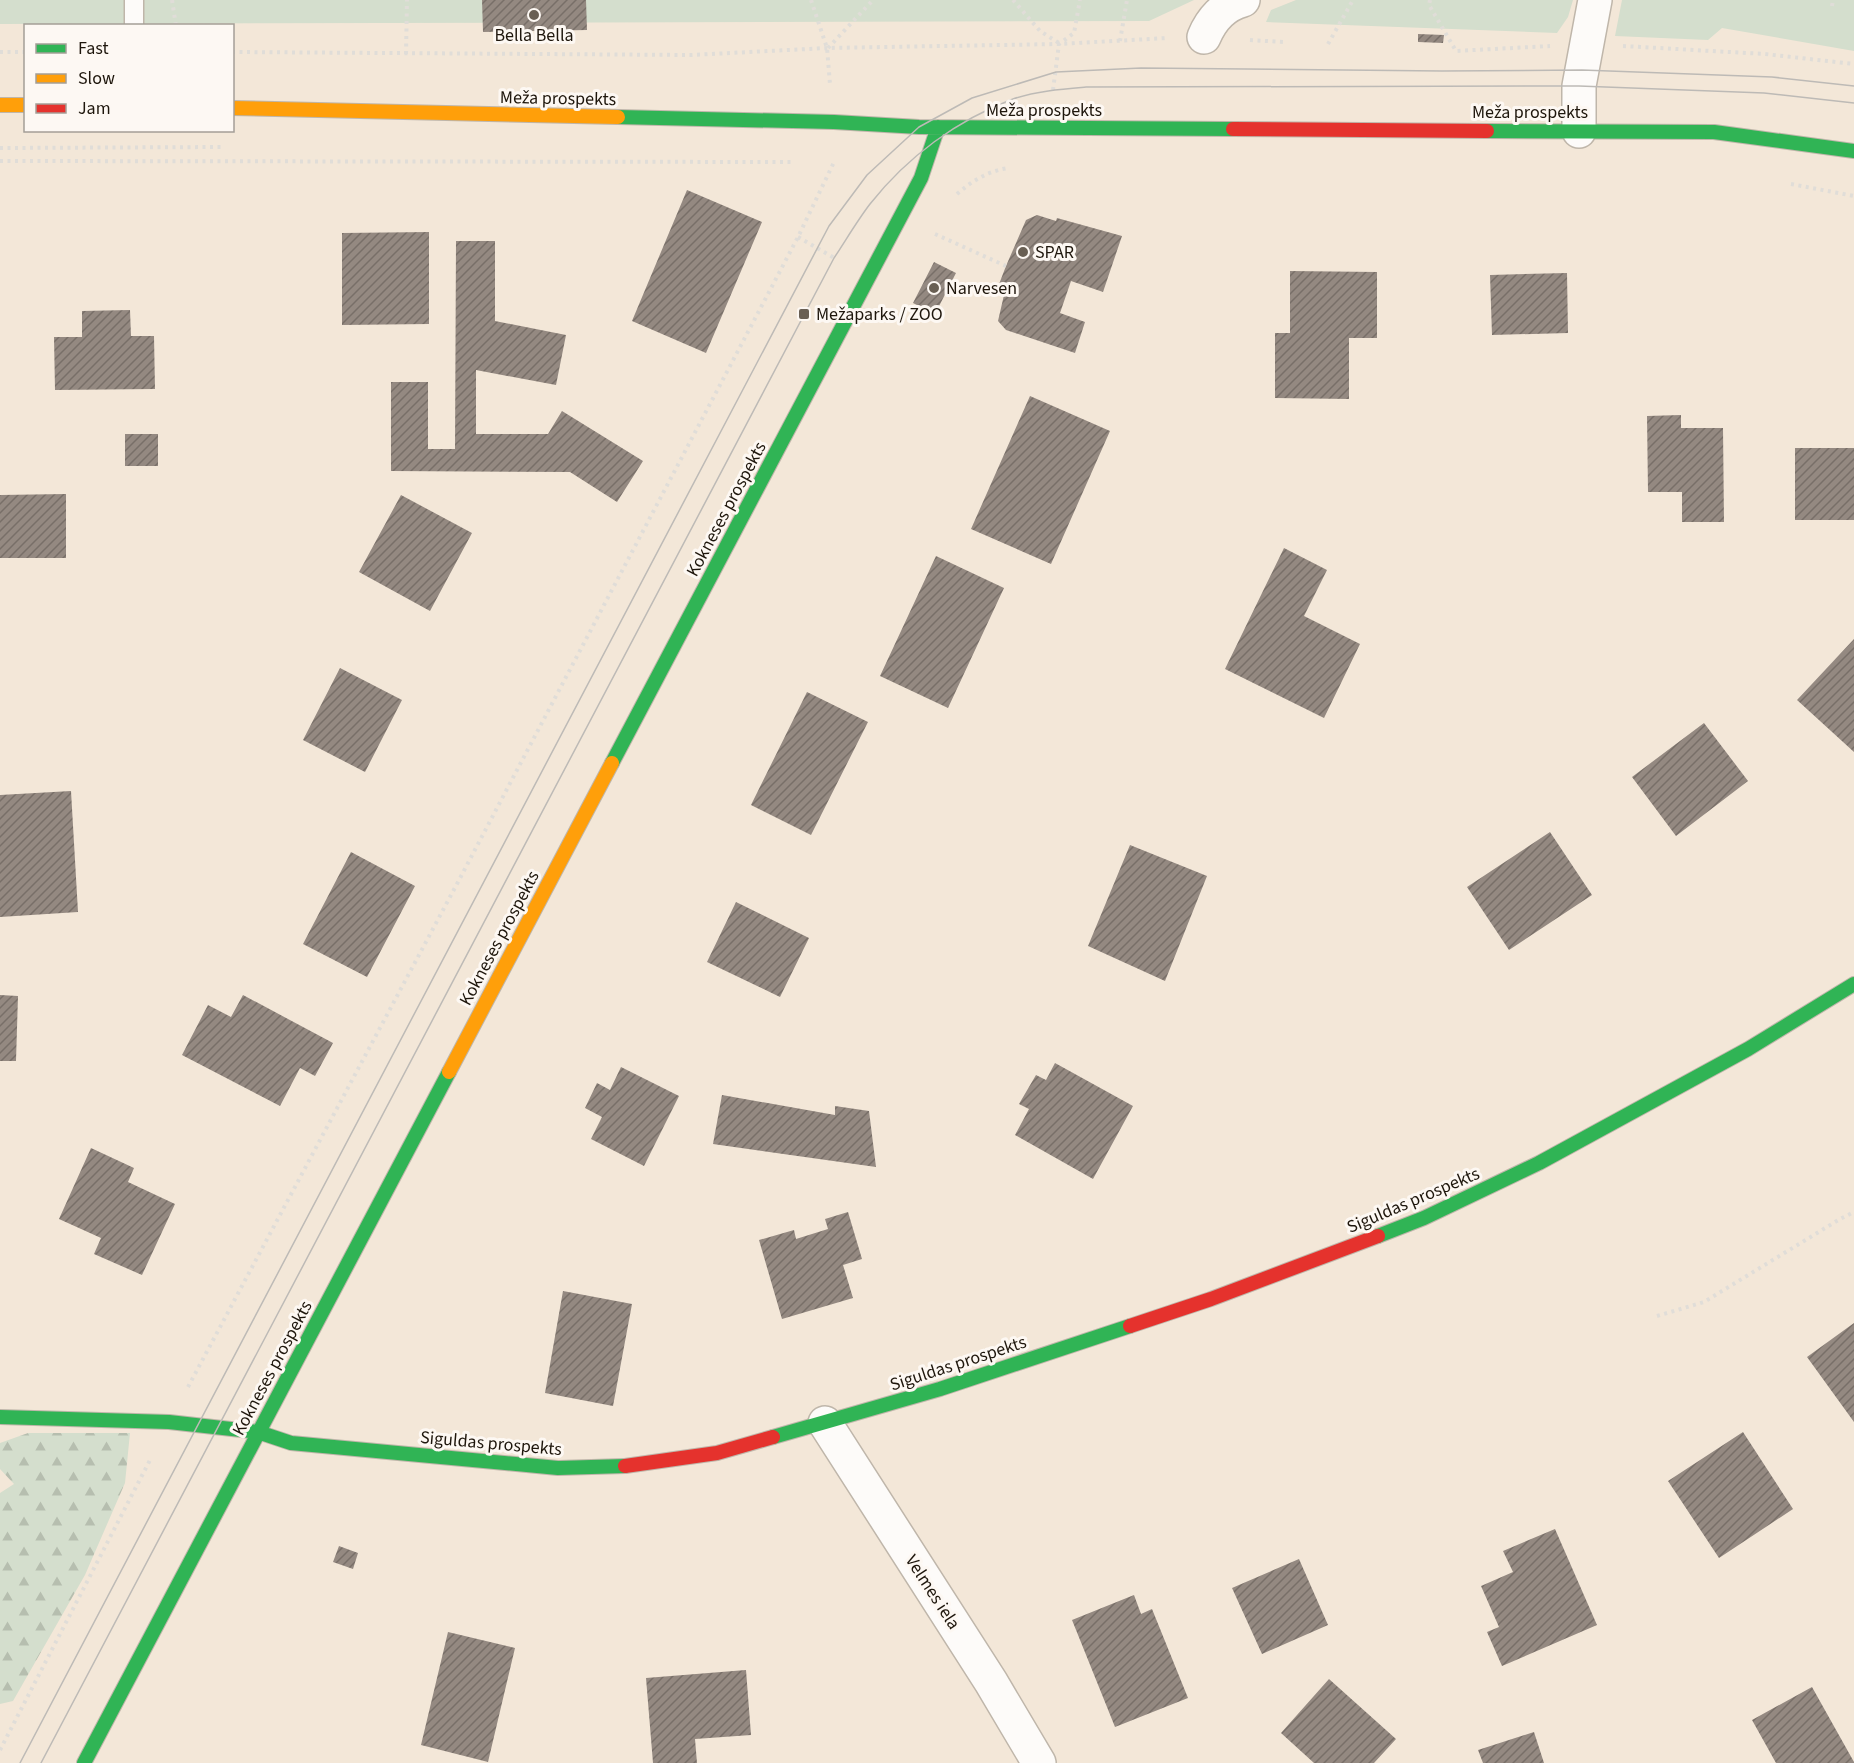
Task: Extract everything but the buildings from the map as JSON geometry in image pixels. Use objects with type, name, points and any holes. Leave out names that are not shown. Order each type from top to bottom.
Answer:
[{"type":"street","points":[[1204,37],[1210,22],[1234,2],[1243,0]]},
{"type":"street","points":[[1578,130],[1579,86],[1594,0]]},
{"type":"street","points":[[0,105],[24,105]]},
{"type":"street","name":"Meža prospekts","points":[[234,108],[834,122],[938,127],[1714,132],[1854,151]]},
{"type":"street","name":"Kokneses prospekts","points":[[84,1763],[868,280],[921,178],[938,127]]},
{"type":"street","name":"Siguldas prospekts","points":[[0,1417],[169,1422],[258,1432],[291,1443],[558,1468],[633,1466],[717,1453],[940,1389],[1211,1299],[1424,1218],[1560,1152],[1748,1049],[1854,984]]},
{"type":"street","name":"Velmes iela","points":[[825,1423],[991,1682],[1039,1763]]},
{"type":"lane","points":[[134,0],[134,24]]},
{"type":"path","points":[[172,0],[176,24]]},
{"type":"path","points":[[406,0],[406,54]]},
{"type":"path","points":[[0,1749],[169,1422],[458,882],[798,237],[835,162],[834,122],[827,48],[811,0]]},
{"type":"path","points":[[827,48],[873,0]]},
{"type":"path","points":[[1013,0],[1040,31],[1059,44]]},
{"type":"path","points":[[1047,128],[1059,44],[1074,33],[1080,0]]},
{"type":"path","points":[[1120,41],[1127,0]]},
{"type":"path","points":[[1328,44],[1353,0]]},
{"type":"path","points":[[1430,0],[1429,5],[1456,51],[1585,44],[1765,54],[1854,64]]},
{"type":"path","points":[[1832,6],[1833,0]]},
{"type":"path","points":[[234,52],[691,55],[827,48],[1059,44],[1095,40],[1204,37]]},
{"type":"path","points":[[0,52],[24,52]]},
{"type":"path","points":[[0,161],[799,162]]},
{"type":"path","points":[[823,162],[835,162]]},
{"type":"path","points":[[955,196],[970,183],[994,170],[1013,167]]},
{"type":"path","points":[[930,232],[1006,266]]},
{"type":"path","points":[[1657,1316],[1704,1302],[1854,1212]]},
{"type":"green space","points":[[0,0],[1194,0],[1149,21],[0,24]]},
{"type":"green space","points":[[1296,0],[1573,0],[1568,17],[1557,33],[1266,22],[1271,10]]},
{"type":"green space","points":[[1622,0],[1854,0],[1854,51],[1722,28],[1708,40],[1615,36]]},
{"type":"green space","points":[[28,1433],[130,1433],[125,1483],[85,1575],[13,1701],[0,1704],[0,1493],[14,1484],[0,1469],[0,1443]]},
{"type":"tram line","points":[[20,1763],[829,226],[867,175],[919,127],[972,98],[1056,72],[1141,68],[1582,70],[1772,77],[1854,86]]},
{"type":"tram line","points":[[41,1763],[834,258],[870,204],[900,171],[934,142],[992,108],[1031,94],[1086,87],[1579,86],[1764,93],[1854,103]]},
{"type":"traffic: fast","points":[[618,117],[834,122],[919,127],[1233,129]]},
{"type":"traffic: fast","points":[[612,763],[921,178],[938,127]]},
{"type":"traffic: fast","points":[[1487,131],[1714,132],[1854,151]]},
{"type":"traffic: fast","points":[[1378,1236],[1424,1218],[1539,1163],[1748,1049],[1854,984]]},
{"type":"traffic: fast","points":[[84,1763],[449,1072]]},
{"type":"traffic: fast","points":[[773,1437],[940,1389],[1130,1326]]},
{"type":"traffic: fast","points":[[0,1417],[169,1422],[258,1432],[291,1443],[558,1468],[625,1466]]},
{"type":"traffic: slow","points":[[0,105],[24,105]]},
{"type":"traffic: slow","points":[[234,108],[618,117]]},
{"type":"traffic: slow","points":[[449,1072],[612,763]]},
{"type":"traffic: jam","points":[[1233,129],[1487,131]]},
{"type":"traffic: jam","points":[[1130,1326],[1211,1299],[1378,1236]]},
{"type":"traffic: jam","points":[[625,1466],[717,1453],[773,1437]]},
{"type":"place","name":"Bella Bella","points":[[534,15]]},
{"type":"place","name":"SPAR","points":[[1023,252]]},
{"type":"place","name":"Narvesen","points":[[934,288]]},
{"type":"place","name":"Mežaparks / ZOO","points":[[804,314]]}]
